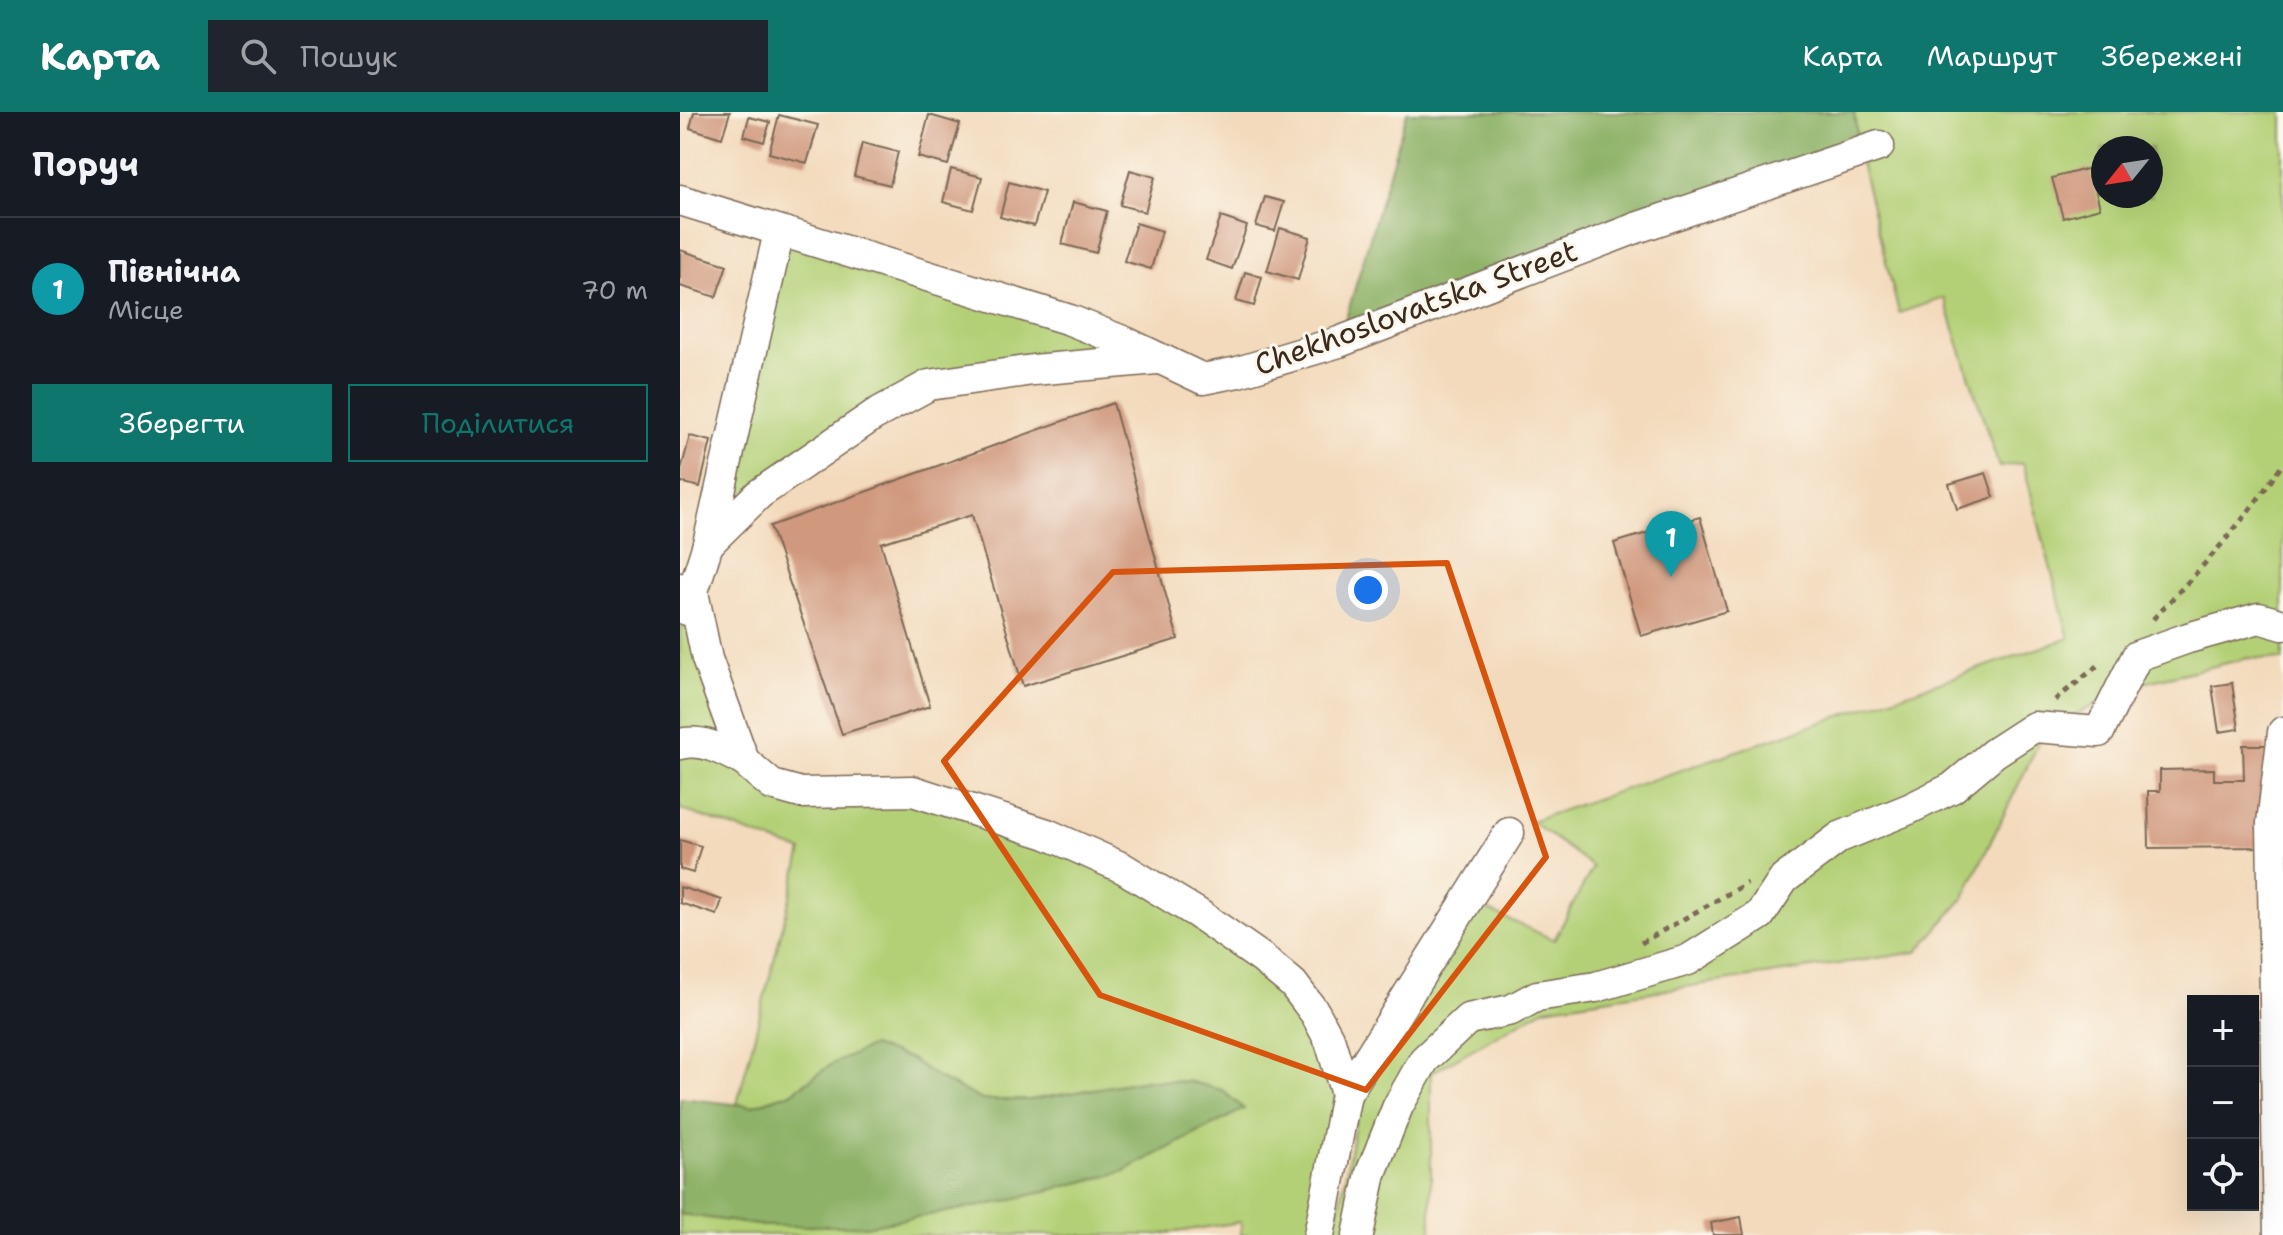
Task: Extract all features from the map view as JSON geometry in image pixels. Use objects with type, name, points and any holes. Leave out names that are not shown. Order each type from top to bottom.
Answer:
[{"type":"street","name":"Chekhoslovatska Street","points":[[680,200],[1070,320],[1203,379],[1238,372],[1339,342],[1636,228],[1879,146]]},
{"type":"street","points":[[680,631],[686,590],[708,544],[779,232]]},
{"type":"street","points":[[708,544],[759,494],[874,415],[929,385],[1033,370],[1159,359]]},
{"type":"street","points":[[686,590],[744,761]]},
{"type":"street","points":[[1358,1235],[1371,1173],[1398,1106],[1424,1060],[1468,1019],[1511,1010],[1537,996],[1596,987],[1688,960],[1760,915],[1784,879],[1840,837],[1952,788],[1994,753],[2034,727],[2099,732],[2137,656],[2259,618],[2283,625]]},
{"type":"street","points":[[2279,1235],[2272,823],[2283,732]]},
{"type":"street","points":[[680,744],[691,741],[711,746],[744,761],[772,785],[801,793],[913,791],[1047,834],[1123,868],[1197,913],[1293,984],[1315,1013],[1330,1041],[1346,1094]]},
{"type":"street","points":[[1319,1235],[1346,1094],[1509,833]]},
{"type":"path","points":[[2144,629],[2204,565],[2266,489],[2283,463]]},
{"type":"path","points":[[2048,704],[2103,662]]},
{"type":"path","points":[[1633,947],[1751,881]]},
{"type":"highlighted area","points":[[1447,563],[1546,857],[1366,1090],[1100,995],[944,761],[1113,572]]},
{"type":"green space","points":[[1407,112],[1854,112],[1860,159],[1339,342]]},
{"type":"green space","points":[[1854,112],[2283,112],[2283,660],[2248,658],[2135,685],[2045,730],[1963,899],[1917,952],[1545,1008],[1431,1073],[1431,1235],[1334,1235],[1363,1083],[1481,907],[1554,940],[1593,867],[1531,821],[2069,638],[2023,463],[1999,467],[1944,298],[1899,313],[1860,159]]},
{"type":"green space","points":[[779,232],[1159,359],[929,385],[708,544]]},
{"type":"green space","points":[[693,592],[707,659],[772,785],[913,791],[1047,834],[1263,959],[1339,1069],[1319,1235],[1241,1235],[1241,1222],[1156,1235],[680,1235],[680,1214],[764,1226],[865,1226],[1002,1202],[1122,1172],[1191,1082],[1146,1080],[1030,1100],[982,1100],[938,1078],[911,1059],[832,1064],[791,1093],[752,1106],[737,1104],[802,851],[680,809],[680,631]]},
{"type":"green space","points":[[872,1046],[911,1059],[938,1078],[982,1100],[1030,1100],[1146,1080],[1191,1082],[1222,1090],[1244,1109],[1122,1172],[1002,1202],[865,1226],[764,1226],[680,1214],[680,1098],[752,1106],[791,1093],[832,1064]]},
{"type":"building","points":[[694,112],[730,112],[722,138],[690,128]]},
{"type":"building","points":[[779,115],[818,125],[807,163],[769,153]]},
{"type":"building","points":[[929,115],[960,124],[948,165],[918,157]]},
{"type":"building","points":[[749,117],[770,122],[764,142],[744,136]]},
{"type":"building","points":[[862,143],[898,152],[890,185],[854,176]]},
{"type":"building","points":[[2090,168],[2091,208],[2100,208],[2063,218],[2052,178]]},
{"type":"building","points":[[951,169],[982,177],[973,210],[943,202]]},
{"type":"building","points":[[1130,170],[1155,177],[1145,212],[1120,205]]},
{"type":"building","points":[[1009,182],[1044,192],[1034,226],[1000,217]]},
{"type":"building","points":[[1265,197],[1284,202],[1275,231],[1256,226]]},
{"type":"building","points":[[1073,202],[1107,211],[1096,253],[1062,244]]},
{"type":"building","points":[[1221,217],[1247,226],[1232,269],[1206,260]]},
{"type":"building","points":[[1136,223],[1162,231],[1151,269],[1124,261]]},
{"type":"building","points":[[1280,228],[1310,237],[1298,280],[1267,271]]},
{"type":"building","points":[[680,250],[727,265],[716,297],[680,286]]},
{"type":"building","points":[[1245,272],[1262,277],[1254,306],[1236,301]]},
{"type":"building","points":[[1113,403],[1178,639],[1023,686],[972,515],[881,543],[930,706],[842,734],[770,526]]},
{"type":"building","points":[[690,436],[711,441],[700,487],[680,482]]},
{"type":"building","points":[[1986,473],[1994,497],[1957,509],[1949,484]]},
{"type":"building","points":[[1700,517],[1727,611],[1641,636],[1614,543]]},
{"type":"building","points":[[2232,683],[2239,729],[2219,732],[2212,686]]},
{"type":"building","points":[[2243,745],[2266,745],[2267,847],[2149,848],[2148,791],[2160,791],[2160,770],[2214,769],[2214,780],[2244,780]]},
{"type":"building","points":[[680,840],[701,846],[693,873],[680,869]]},
{"type":"building","points":[[680,887],[722,900],[717,915],[680,903]]},
{"type":"building","points":[[1741,1217],[1744,1235],[1713,1235],[1711,1223]]},
{"type":"place","name":"Північна","points":[[1671,577]]}]
